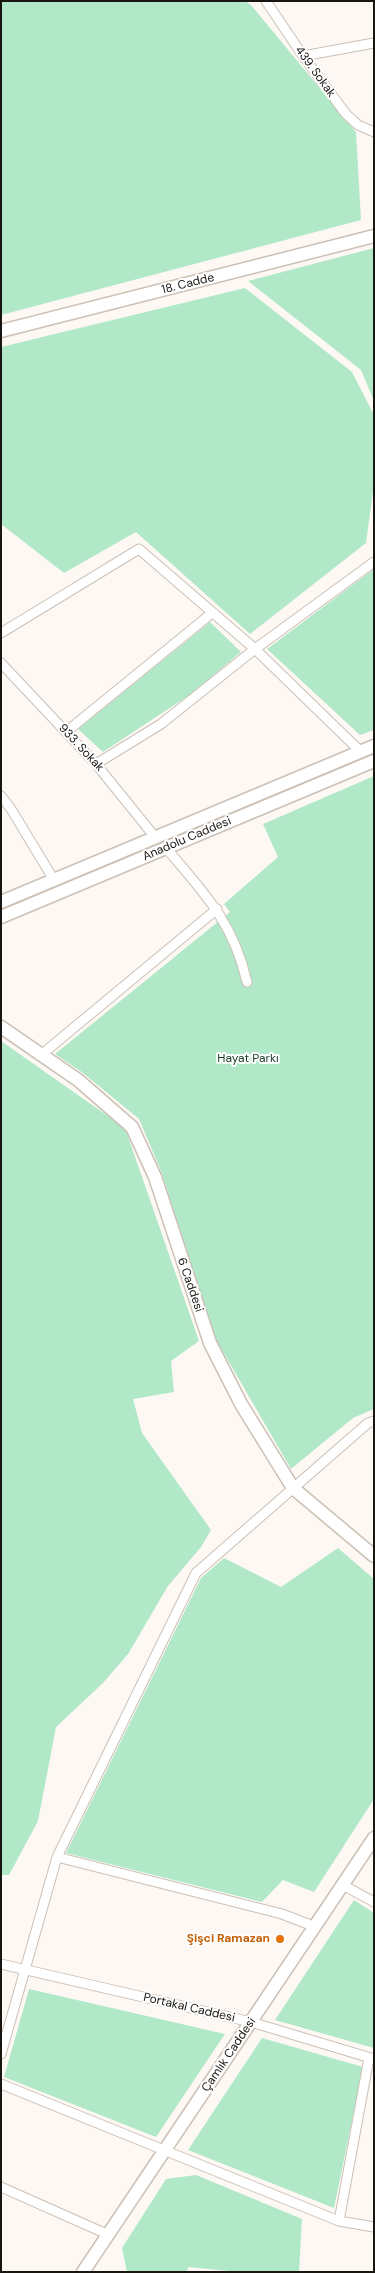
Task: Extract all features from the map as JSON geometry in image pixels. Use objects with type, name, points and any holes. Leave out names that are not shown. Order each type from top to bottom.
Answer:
[{"type":"street","name":"439. Sokak","points":[[266,1],[303,56],[346,114],[358,125],[374,132]]},
{"type":"street","points":[[303,56],[374,43]]},
{"type":"street","name":"18. Cadde","points":[[1,331],[374,236]]},
{"type":"street","points":[[1,634],[139,550],[255,649],[361,752]]},
{"type":"street","points":[[96,764],[161,724],[255,649],[374,562]]},
{"type":"street","points":[[66,732],[212,613]]},
{"type":"street","name":"933. Sokak","points":[[1,663],[96,764],[155,837]]},
{"type":"street","name":"Anadolu Caddesi","points":[[1,902],[374,746]]},
{"type":"street","name":"Anadolu Caddesi","points":[[1,917],[374,761]]},
{"type":"street","points":[[1,796],[54,880]]},
{"type":"street","points":[[166,848],[217,908],[231,933],[242,960],[247,982]]},
{"type":"street","points":[[41,1056],[217,908]]},
{"type":"street","name":"6 Caddesi","points":[[1,1027],[78,1080],[132,1127],[155,1177],[210,1344],[241,1404],[293,1488],[374,1556]]},
{"type":"street","points":[[1,2054],[57,1857],[196,1573],[293,1488],[372,1425]]},
{"type":"street","name":"Çamlık Caddesi","points":[[83,2272],[167,2150],[374,1838]]},
{"type":"street","points":[[57,1857],[282,1914],[316,1926]]},
{"type":"street","points":[[344,1885],[374,1902]]},
{"type":"street","name":"Portakal Caddesi","points":[[1,1964],[251,2022],[372,2058]]},
{"type":"street","points":[[339,2221],[372,2058]]},
{"type":"street","points":[[1,2084],[339,2221],[374,2227]]},
{"type":"street","points":[[1,2187],[109,2235]]},
{"type":"green space","points":[[1,1],[245,1],[251,5],[356,132],[361,220],[1,315]]},
{"type":"green space","points":[[374,248],[374,401],[361,370],[248,281]]},
{"type":"green space","points":[[245,288],[352,372],[374,415],[374,484],[366,543],[250,634],[136,532],[64,573],[1,524],[1,347]]},
{"type":"green space","points":[[374,569],[374,730],[360,735],[267,649]]},
{"type":"green space","points":[[210,622],[241,652],[191,694],[103,752],[78,729]]},
{"type":"green space","name":"Hayat Parkı","points":[[374,776],[374,1409],[353,1418],[291,1469],[215,1338],[161,1171],[139,1119],[83,1073],[55,1054],[230,912],[224,904],[278,857],[263,824]]},
{"type":"green space","points":[[1,1041],[125,1128],[199,1341],[171,1361],[174,1392],[133,1399],[142,1433],[211,1530],[201,1547],[168,1586],[128,1654],[103,1683],[56,1727],[38,1821],[9,1875],[1,1875]]},
{"type":"green space","points":[[338,1548],[374,1579],[374,1799],[314,1892],[283,1880],[262,1902],[66,1853],[201,1578],[224,1558],[281,1587]]},
{"type":"green space","points":[[354,1900],[374,1913],[374,2048],[275,2020]]},
{"type":"green space","points":[[29,1989],[225,2034],[156,2137],[4,2077]]},
{"type":"green space","points":[[262,2038],[363,2067],[334,2208],[188,2150]]},
{"type":"green space","points":[[196,2175],[302,2219],[299,2272],[239,2272],[188,2267],[187,2272],[127,2272],[122,2248],[166,2179]]},
{"type":"place","name":"Şişci Ramazan","points":[[280,1939]]}]
